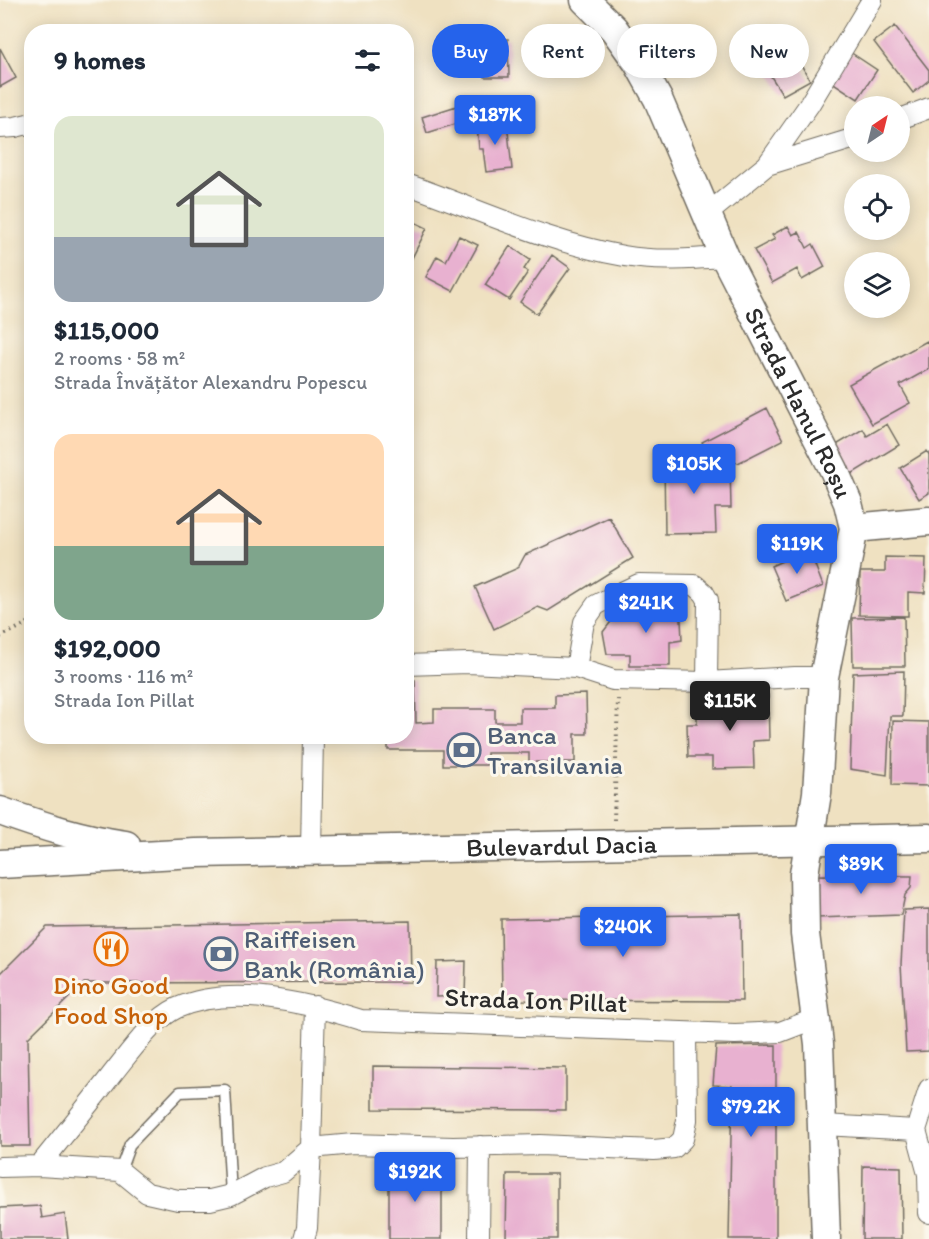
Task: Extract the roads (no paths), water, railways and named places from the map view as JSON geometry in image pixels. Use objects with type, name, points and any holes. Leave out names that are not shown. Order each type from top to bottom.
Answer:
[{"type":"street","name":"Strada Hanul Roșu","points":[[585,0],[614,29],[638,63],[658,99],[725,257],[834,470],[848,503],[854,528],[824,677],[817,793],[804,874],[805,934],[814,1019],[819,1044],[826,1239]]},
{"type":"street","points":[[706,215],[767,165],[809,105],[872,0]]},
{"type":"street","points":[[910,115],[929,108]]},
{"type":"street","points":[[0,128],[24,125]]},
{"type":"street","points":[[767,165],[844,141]]},
{"type":"street","points":[[414,187],[568,242],[625,256],[678,260],[725,257]]},
{"type":"street","points":[[854,528],[929,521]]},
{"type":"street","points":[[576,668],[584,622],[596,606],[639,584],[695,585],[708,600],[707,682]]},
{"type":"street","points":[[414,665],[468,663],[576,668],[613,680],[707,682],[824,677]]},
{"type":"street","points":[[311,851],[313,744]]},
{"type":"street","name":"Bulevardul Dacia","points":[[0,811],[90,840],[196,853]]},
{"type":"street","name":"Bulevardul Dacia","points":[[0,864],[196,853],[929,838]]},
{"type":"street","name":"Strada Ion Pillat","points":[[39,1166],[146,1032],[175,1009],[202,999],[251,998],[315,1006],[361,1020],[686,1033],[780,1032],[814,1019]]},
{"type":"street","points":[[304,1239],[307,1228],[311,1148],[315,1006]]},
{"type":"street","points":[[0,1167],[39,1166],[120,1171],[147,1193],[178,1200],[210,1200],[231,1195],[265,1177],[283,1172],[311,1148],[353,1144],[540,1145],[654,1150],[674,1148],[683,1139],[687,1120],[686,1033]]},
{"type":"street","points":[[929,1089],[916,1130],[928,1174],[929,1213]]},
{"type":"street","points":[[823,1125],[916,1130]]},
{"type":"street","points":[[479,1239],[480,1146]]},
{"type":"lane","points":[[120,1171],[130,1144],[180,1092],[225,1090],[231,1195]]},
{"type":"place","name":"Banca Transilvania","points":[[464,750]]},
{"type":"place","name":"Dino Good Food Shop","points":[[111,949]]},
{"type":"place","name":"Raiffeisen Bank (România)","points":[[221,954]]}]
